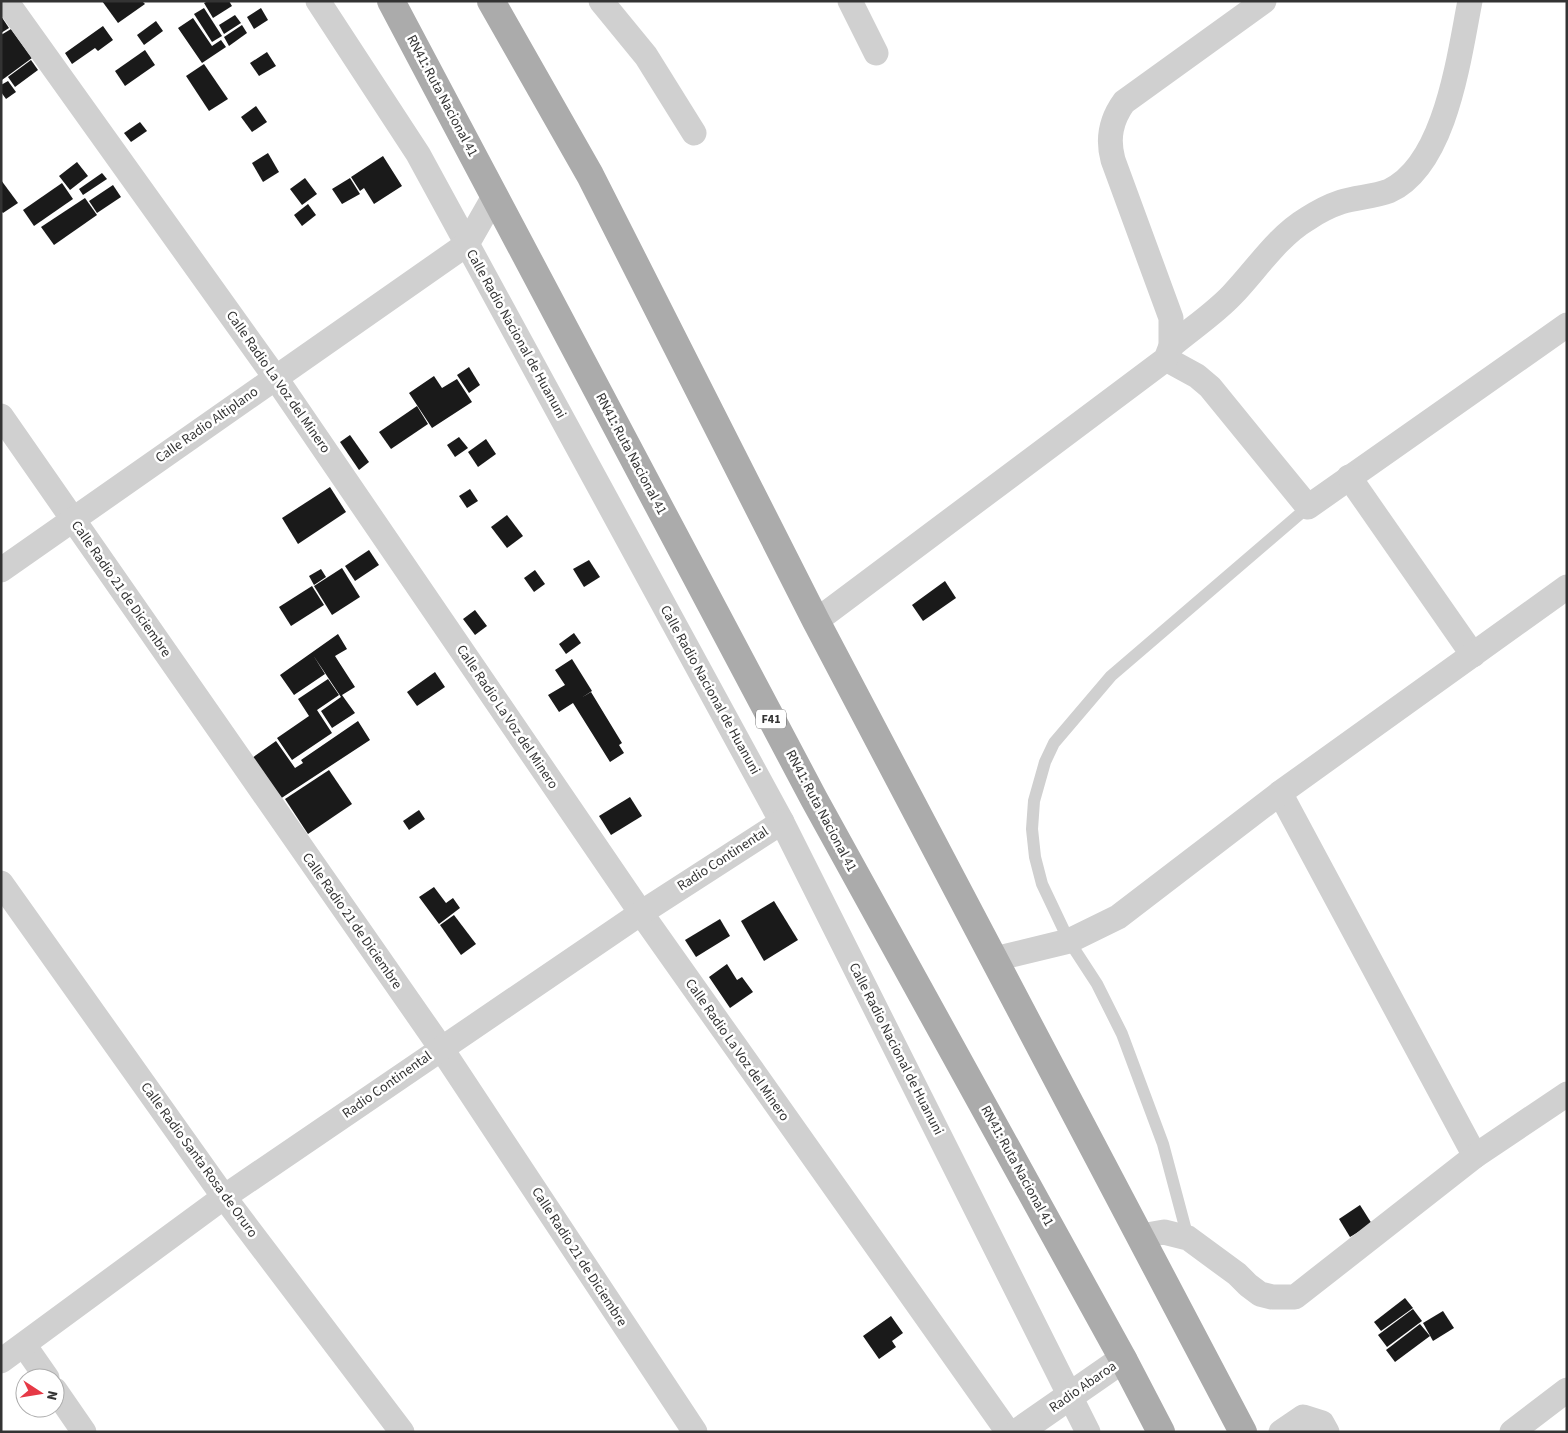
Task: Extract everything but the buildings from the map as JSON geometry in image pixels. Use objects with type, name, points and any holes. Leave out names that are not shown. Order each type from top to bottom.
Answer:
[{"type":"main road","name":"RN41: Ruta Nacional 41","points":[[391,1],[814,799],[1123,1359],[1161,1432]]},
{"type":"main road","points":[[491,1],[590,175],[816,621],[1141,1236],[1242,1432]]},
{"type":"street","name":"Calle Radio La Voz del Minero","points":[[6,1],[275,377],[641,913],[1008,1432]]},
{"type":"street","name":"Calle Radio Nacional de Huanuni","points":[[318,1],[418,154],[782,822],[1088,1432]]},
{"type":"street","points":[[601,1],[646,56],[694,133]]},
{"type":"street","points":[[850,1],[876,53]]},
{"type":"street","points":[[1168,352],[1171,318],[1113,160],[1110,148],[1112,122],[1124,102],[1264,1]]},
{"type":"street","points":[[816,621],[1168,352],[1231,296],[1277,244],[1306,220],[1339,202],[1389,191],[1410,176],[1420,165],[1439,128],[1449,101],[1470,1]]},
{"type":"street","name":"Calle Radio Altiplano","points":[[1,570],[467,244],[495,195]]},
{"type":"street","points":[[1168,352],[1210,386],[1308,507],[1567,325]]},
{"type":"street","name":"Calle Radio 21 de Diciembre","points":[[1,416],[441,1048],[695,1432]]},
{"type":"street","points":[[1349,477],[1473,655]]},
{"type":"street","points":[[995,959],[1069,941],[1118,917],[1280,793],[1567,587]]},
{"type":"street","points":[[1280,793],[1475,1156]]},
{"type":"street","name":"Radio Continental","points":[[1,1361],[224,1197],[641,913],[782,822]]},
{"type":"street","name":"Calle Radio Santa Rosa de Oruro","points":[[1,883],[224,1197],[402,1432]]},
{"type":"street","points":[[1141,1236],[1164,1232],[1188,1238],[1237,1274],[1260,1294],[1272,1298],[1295,1297],[1475,1156],[1567,1094]]},
{"type":"street","points":[[24,1345],[40,1368]]},
{"type":"street","name":"Radio Abaroa","points":[[1018,1432],[1123,1359]]},
{"type":"street","points":[[1512,1432],[1567,1390]]},
{"type":"street","points":[[65,1404],[84,1432]]},
{"type":"street","points":[[1281,1432],[1303,1417],[1322,1423],[1327,1432]]},
{"type":"lane","points":[[1188,1238],[1163,1144],[1140,1078],[1097,984],[1069,941],[1042,884],[1035,857],[1032,829],[1038,781],[1054,743],[1111,676],[1308,507]]}]
